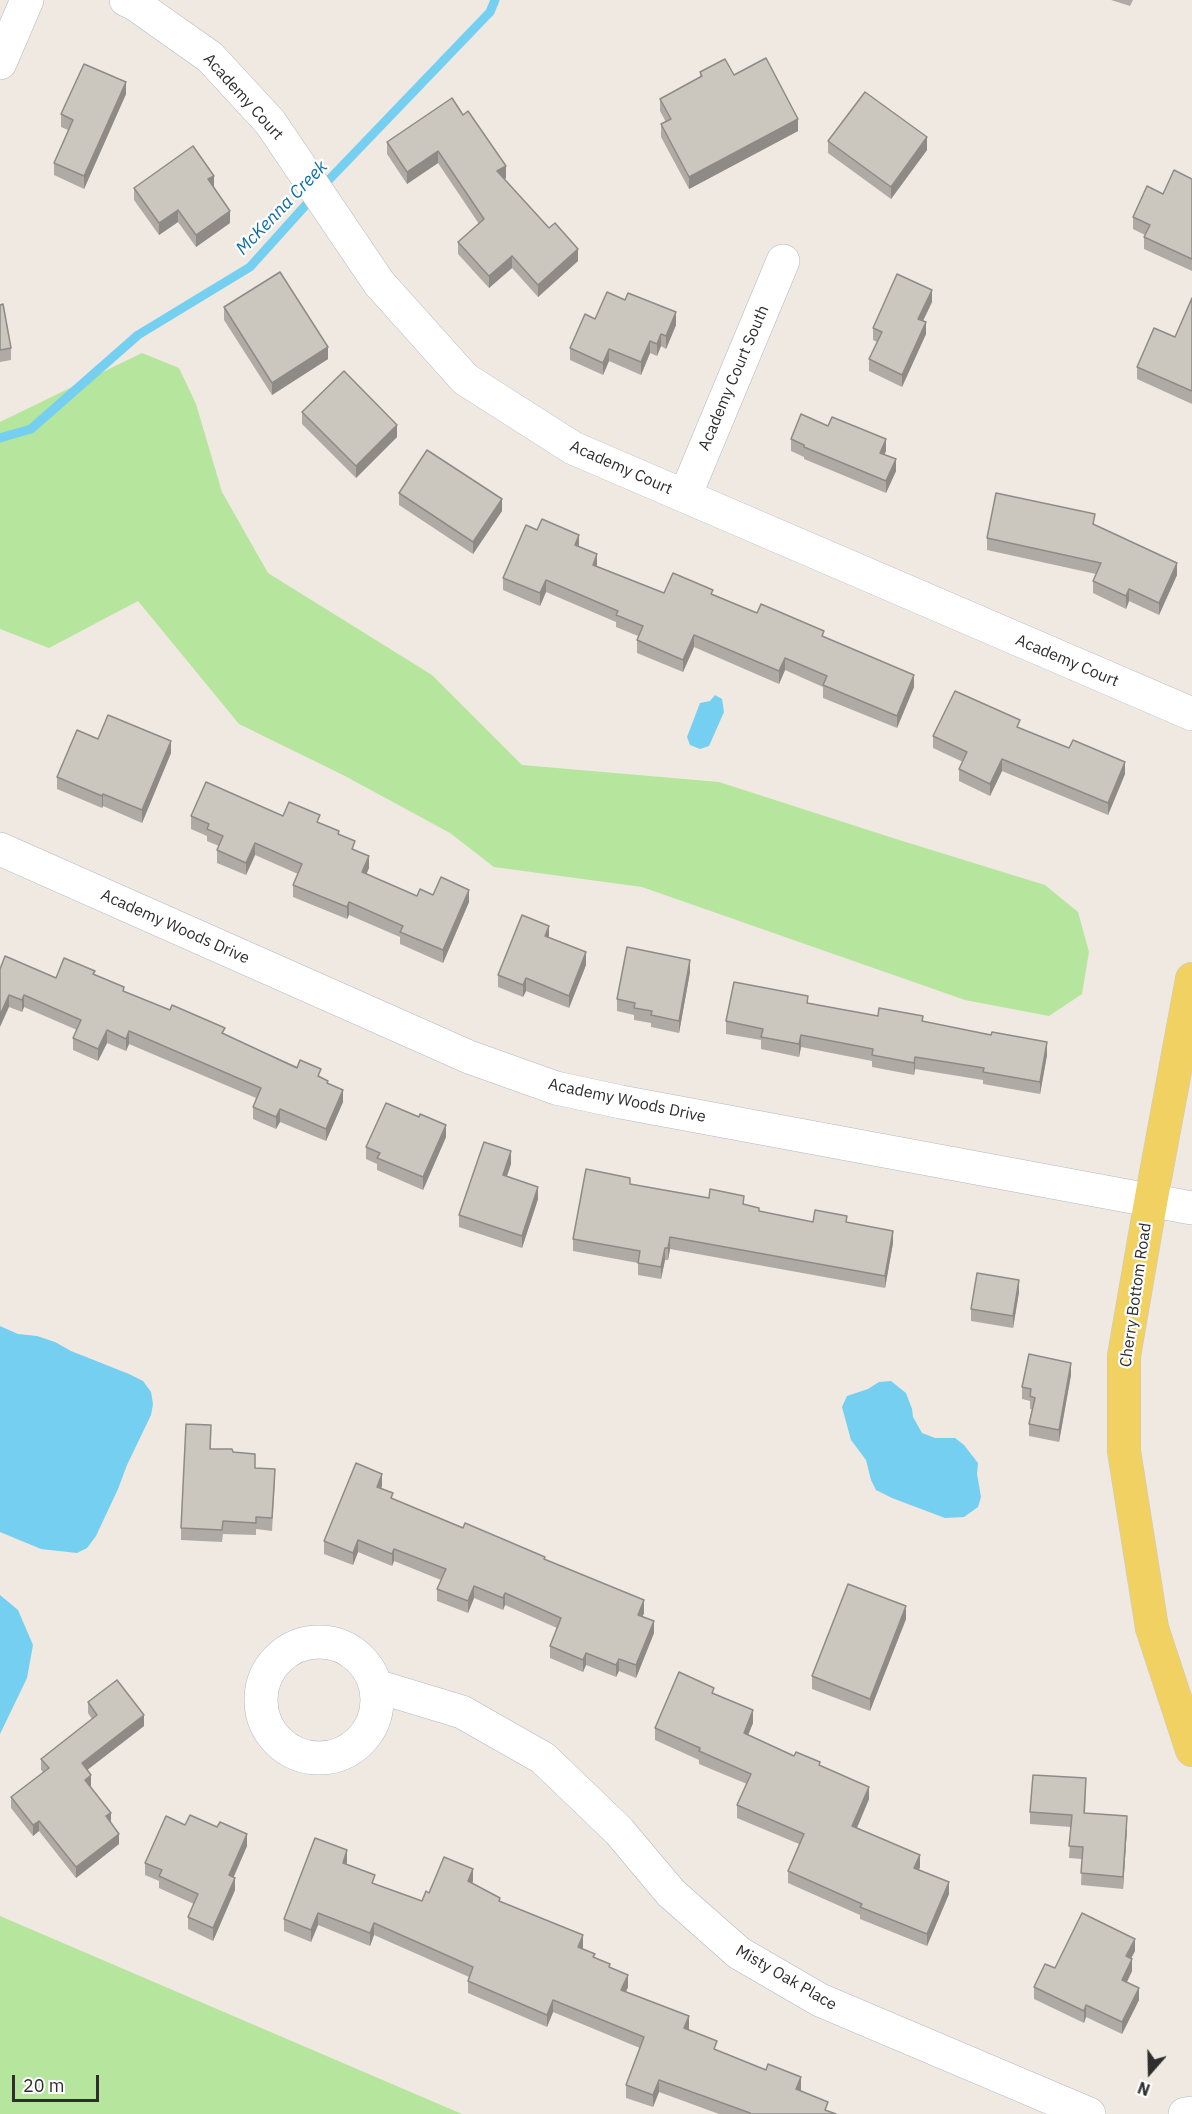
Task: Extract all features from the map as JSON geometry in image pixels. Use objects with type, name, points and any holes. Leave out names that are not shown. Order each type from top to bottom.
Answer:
[{"type":"main road","name":"Cherry Bottom Road","points":[[1192,979],[1124,1356],[1124,1451],[1152,1628],[1192,1750]]},
{"type":"street","points":[[0,63],[27,0]]},
{"type":"street","name":"Academy Court","points":[[126,0],[210,57],[270,122],[380,283],[465,379],[573,448],[1192,714]]},
{"type":"street","name":"Academy Court South","points":[[685,496],[783,261]]},
{"type":"street","name":"Academy Woods Drive","points":[[0,849],[477,1061],[556,1088],[1192,1208]]},
{"type":"street","name":"Misty Oak Place","points":[[376,1686],[462,1712],[543,1758],[619,1831],[671,1893],[739,1953],[820,2000],[1089,2114]]},
{"type":"street","points":[[1185,2114],[1192,2113]]},
{"type":"green space","points":[[142,353],[179,368],[196,404],[222,492],[268,573],[432,675],[522,765],[719,782],[1045,885],[1078,912],[1089,952],[1082,994],[1049,1016],[965,1000],[642,887],[494,867],[450,833],[345,776],[239,724],[138,601],[49,648],[0,629],[0,422]]},
{"type":"green space","points":[[0,1916],[462,2114],[0,2114]]},
{"type":"water","points":[[715,695],[722,699],[724,712],[709,746],[700,749],[690,745],[687,737],[700,703],[710,701]]},
{"type":"water","points":[[0,1326],[18,1334],[37,1336],[55,1342],[71,1351],[129,1374],[143,1381],[151,1392],[153,1404],[151,1415],[118,1489],[96,1536],[87,1548],[77,1553],[41,1549],[0,1532]]},
{"type":"water","points":[[891,1381],[906,1393],[913,1417],[922,1433],[935,1438],[955,1438],[964,1445],[978,1463],[977,1474],[981,1497],[978,1507],[964,1517],[945,1518],[876,1490],[866,1460],[851,1440],[842,1407],[847,1396],[868,1389],[879,1382]]},
{"type":"water","points":[[0,1595],[18,1610],[33,1645],[27,1678],[0,1734]]},
{"type":"building","points":[[766,58],[798,119],[689,177],[661,124],[671,119],[660,99],[702,76],[700,72],[725,59],[734,75]]},
{"type":"building","points":[[84,64],[126,82],[84,176],[54,163],[73,120],[61,114]]},
{"type":"building","points":[[865,92],[927,137],[891,187],[828,141]]},
{"type":"building","points":[[452,98],[463,115],[468,111],[506,166],[497,171],[549,228],[555,223],[578,249],[538,285],[512,256],[489,276],[458,242],[484,219],[438,151],[407,172],[387,142]]},
{"type":"building","points":[[193,146],[214,176],[208,179],[230,211],[196,235],[178,210],[159,223],[134,188]]},
{"type":"building","points":[[1174,170],[1192,179],[1192,259],[1144,237],[1150,225],[1133,217],[1147,186],[1163,194]]},
{"type":"building","points":[[280,272],[328,347],[272,383],[224,307]]},
{"type":"building","points":[[897,274],[932,290],[918,319],[926,322],[902,375],[869,359],[882,332],[873,328]]},
{"type":"building","points":[[607,292],[625,300],[628,293],[676,312],[666,336],[661,334],[657,344],[650,341],[641,362],[609,349],[603,363],[570,348],[585,314],[595,319]]},
{"type":"building","points":[[1192,298],[1192,391],[1137,367],[1154,328],[1175,337]]},
{"type":"building","points":[[3,304],[11,348],[0,350],[0,305]]},
{"type":"building","points":[[344,371],[397,425],[356,466],[302,412]]},
{"type":"building","points":[[801,414],[828,426],[832,417],[886,439],[880,453],[896,459],[886,481],[804,447],[791,439]]},
{"type":"building","points":[[427,450],[502,499],[473,542],[399,493]]},
{"type":"building","points":[[996,493],[1095,514],[1093,524],[1177,563],[1159,603],[1129,589],[1126,596],[1093,581],[1101,563],[987,538]]},
{"type":"building","points":[[542,519],[579,535],[575,545],[597,554],[593,565],[664,593],[673,573],[713,590],[711,594],[757,613],[761,604],[824,631],[822,636],[914,675],[897,716],[823,685],[827,676],[785,658],[779,671],[694,635],[683,660],[637,640],[643,626],[616,615],[618,611],[546,580],[540,593],[503,578],[526,525],[537,530]]},
{"type":"building","points":[[955,691],[1020,720],[1017,727],[1069,748],[1073,740],[1125,762],[1108,803],[1002,759],[990,784],[959,769],[967,752],[933,736]]},
{"type":"building","points":[[108,715],[171,741],[142,810],[57,777],[77,730],[98,739]]},
{"type":"building","points":[[206,782],[283,816],[289,802],[320,815],[317,822],[355,841],[352,849],[369,856],[362,872],[417,896],[420,889],[433,895],[441,877],[469,890],[443,950],[400,932],[403,926],[349,902],[347,907],[293,885],[302,864],[255,843],[246,863],[217,850],[223,836],[207,829],[209,824],[191,816]]},
{"type":"building","points":[[522,915],[549,926],[545,936],[586,952],[569,996],[526,978],[523,985],[498,975]]},
{"type":"building","points":[[627,947],[690,960],[679,1021],[651,1015],[652,1011],[634,1008],[635,1003],[617,999]]},
{"type":"building","points":[[5,956],[56,978],[64,958],[124,987],[123,991],[170,1010],[172,1005],[225,1028],[222,1033],[297,1068],[300,1060],[321,1069],[318,1076],[343,1090],[326,1129],[280,1109],[276,1117],[253,1107],[261,1088],[129,1031],[126,1039],[107,1030],[98,1049],[73,1038],[81,1020],[24,995],[22,1000],[9,995],[0,1015],[0,969]]},
{"type":"building","points":[[734,982],[808,996],[807,1003],[878,1016],[879,1008],[923,1016],[922,1021],[991,1035],[992,1032],[1047,1042],[1040,1082],[983,1072],[984,1068],[915,1057],[914,1063],[872,1055],[873,1049],[801,1035],[799,1044],[761,1037],[763,1029],[726,1021]]},
{"type":"building","points":[[386,1103],[446,1125],[423,1177],[377,1158],[380,1153],[366,1147]]},
{"type":"building","points":[[484,1142],[511,1151],[503,1175],[538,1187],[522,1236],[459,1215]]},
{"type":"building","points":[[586,1169],[630,1178],[630,1184],[709,1198],[710,1189],[744,1196],[743,1204],[759,1208],[759,1211],[813,1222],[815,1210],[847,1216],[846,1222],[893,1231],[885,1276],[670,1237],[661,1267],[638,1263],[640,1251],[573,1239]]},
{"type":"building","points":[[977,1273],[1019,1280],[1013,1316],[971,1309]]},
{"type":"building","points":[[1029,1354],[1071,1363],[1059,1430],[1029,1424],[1035,1398],[1030,1396],[1031,1389],[1022,1387]]},
{"type":"building","points":[[186,1424],[211,1425],[210,1449],[232,1449],[233,1452],[255,1454],[255,1468],[275,1469],[272,1518],[256,1517],[256,1523],[223,1521],[222,1530],[181,1528]]},
{"type":"building","points":[[356,1463],[382,1474],[377,1487],[393,1493],[391,1498],[463,1528],[465,1523],[545,1557],[544,1559],[644,1600],[638,1615],[654,1621],[636,1665],[619,1659],[616,1665],[586,1653],[583,1660],[550,1646],[561,1618],[505,1593],[503,1598],[474,1586],[468,1601],[437,1589],[446,1569],[394,1549],[392,1554],[358,1540],[353,1553],[324,1541]]},
{"type":"building","points":[[848,1584],[906,1606],[870,1699],[812,1676]]},
{"type":"building","points":[[679,1672],[714,1688],[712,1693],[753,1710],[744,1733],[794,1756],[796,1752],[820,1762],[819,1765],[869,1787],[852,1826],[920,1855],[914,1868],[949,1882],[927,1934],[860,1907],[862,1904],[788,1871],[804,1834],[737,1805],[751,1774],[655,1728]]},
{"type":"building","points":[[117,1680],[144,1715],[82,1763],[91,1775],[85,1780],[111,1813],[106,1816],[119,1834],[76,1867],[39,1821],[33,1825],[11,1797],[49,1768],[41,1759],[97,1715],[88,1702]]},
{"type":"building","points":[[1033,1775],[1086,1778],[1084,1813],[1127,1816],[1123,1877],[1081,1873],[1083,1847],[1069,1846],[1072,1815],[1030,1812]]},
{"type":"building","points":[[190,1815],[217,1827],[220,1822],[247,1834],[229,1875],[235,1878],[213,1928],[188,1917],[198,1894],[159,1876],[162,1870],[145,1863],[166,1816],[185,1825]]},
{"type":"building","points":[[315,1838],[347,1850],[343,1863],[375,1875],[372,1883],[422,1901],[426,1891],[429,1893],[444,1857],[473,1869],[468,1881],[500,1898],[499,1901],[583,1935],[578,1947],[595,1954],[593,1957],[610,1964],[609,1967],[628,1975],[621,1990],[689,2016],[684,2028],[717,2041],[714,2049],[766,2070],[768,2064],[801,2077],[796,2089],[828,2102],[825,2110],[836,2114],[750,2114],[659,2080],[653,2095],[626,2085],[644,2037],[553,2000],[547,2015],[468,1981],[473,1967],[374,1923],[370,1933],[318,1913],[311,1930],[284,1919]]},
{"type":"building","points":[[1082,1913],[1135,1939],[1126,1956],[1132,1959],[1122,1980],[1139,1988],[1122,2022],[1086,2005],[1084,2011],[1034,1987],[1045,1964],[1055,1968]]},
{"type":"waterway","name":"McKenna Creek","points":[[322,187],[490,12],[495,0]]},
{"type":"waterway","name":"McKenna Creek","points":[[0,438],[31,429],[138,335],[250,267],[313,197]]}]
